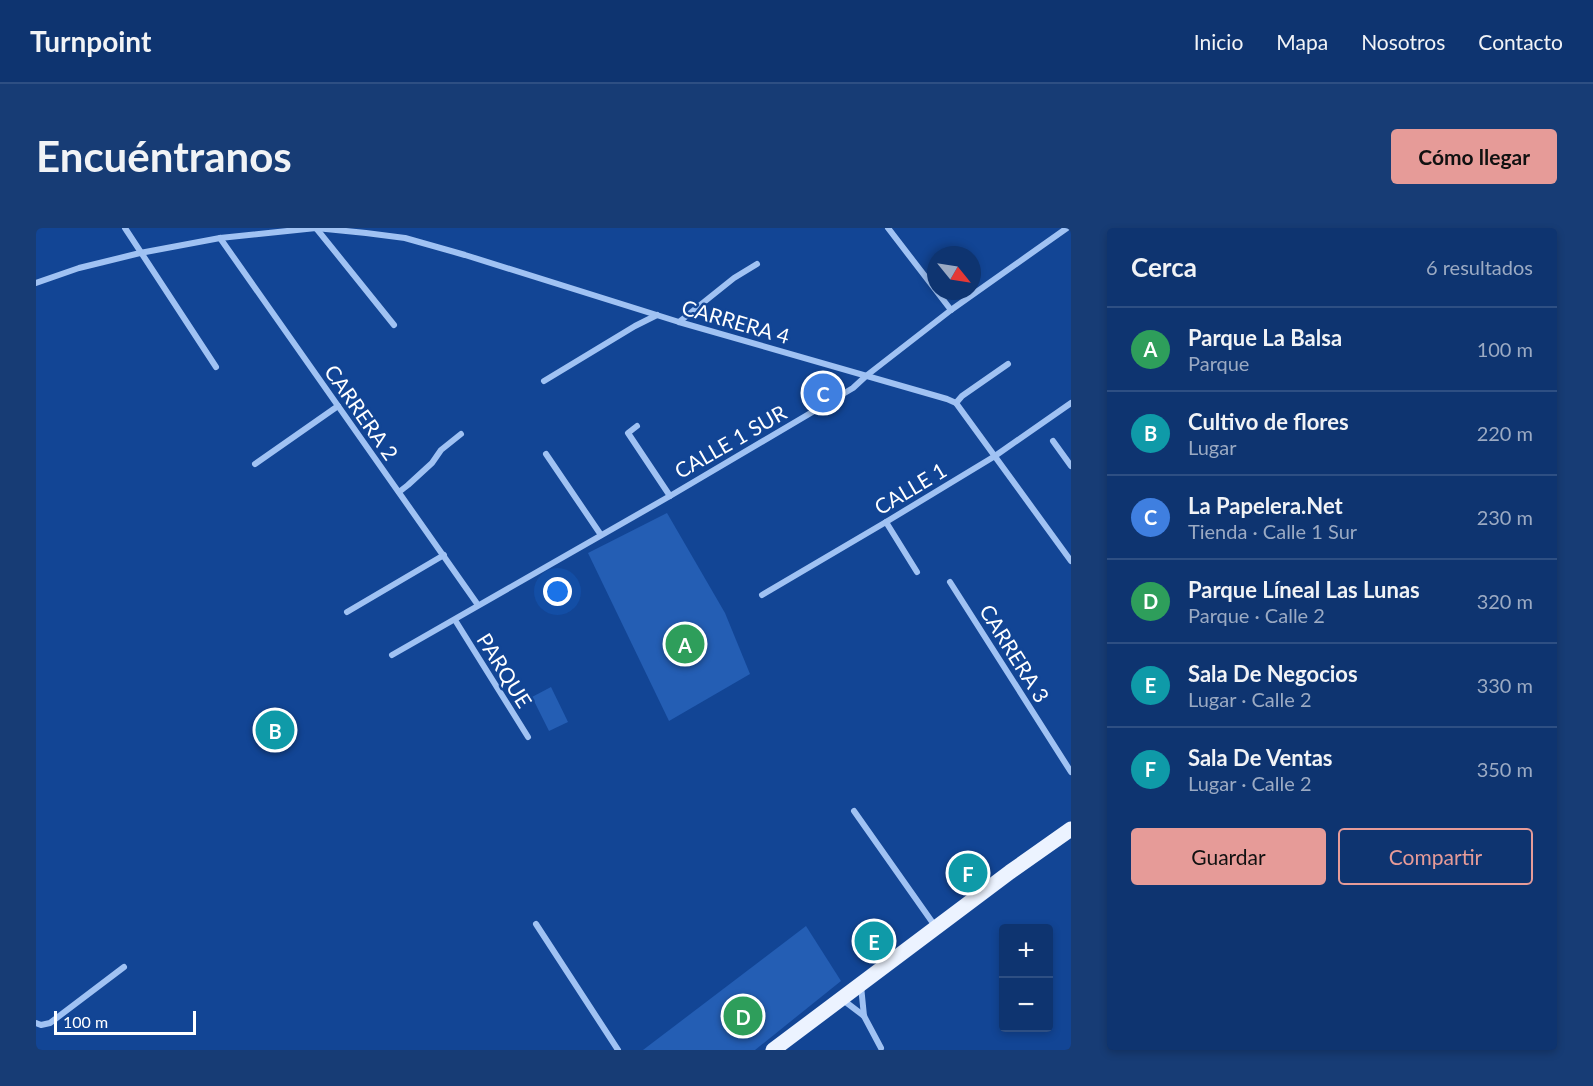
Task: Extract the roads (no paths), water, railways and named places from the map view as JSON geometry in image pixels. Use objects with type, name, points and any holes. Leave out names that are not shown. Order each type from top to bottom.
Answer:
[{"type":"main road","points":[[773,1050],[1071,829]]},
{"type":"street","points":[[125,228],[216,367]]},
{"type":"street","points":[[316,228],[394,325]]},
{"type":"street","name":"CARRERA 4","points":[[36,283],[79,268],[140,253],[220,238],[316,228],[405,238],[679,322],[956,403]]},
{"type":"street","points":[[888,228],[951,310]]},
{"type":"street","name":"CALLE 1 SUR","points":[[392,655],[853,388],[866,375],[951,310],[1067,228]]},
{"type":"street","name":"CARRERA 2","points":[[220,238],[478,605]]},
{"type":"street","points":[[679,322],[735,278],[757,264]]},
{"type":"street","points":[[544,381],[635,326],[658,315]]},
{"type":"street","points":[[1008,364],[962,396],[956,403],[1071,561]]},
{"type":"street","name":"CALLE 1","points":[[762,595],[995,456],[1071,403]]},
{"type":"street","points":[[255,464],[338,406]]},
{"type":"street","points":[[637,426],[628,433],[670,496]]},
{"type":"street","points":[[399,492],[432,464],[441,450],[461,434]]},
{"type":"street","points":[[1053,441],[1071,466]]},
{"type":"street","points":[[546,454],[601,535]]},
{"type":"street","points":[[886,522],[917,572]]},
{"type":"street","points":[[347,612],[444,555]]},
{"type":"street","name":"CARRERA 3","points":[[950,582],[1071,772]]},
{"type":"street","name":"PARQUE","points":[[454,620],[528,737]]},
{"type":"street","points":[[854,811],[936,927]]},
{"type":"street","points":[[536,924],[618,1050]]},
{"type":"street","points":[[36,1023],[41,1025],[50,1023],[124,968]]},
{"type":"street","points":[[861,983],[864,1016],[881,1048]]},
{"type":"street","points":[[841,999],[864,1016]]},
{"type":"place","name":"La Papelera.Net","points":[[823,393]]},
{"type":"place","name":"Parque La Balsa","points":[[685,644]]},
{"type":"place","name":"Cultivo de flores","points":[[275,730]]},
{"type":"place","name":"Sala De Ventas","points":[[968,873]]},
{"type":"place","name":"Sala De Negocios","points":[[874,941]]},
{"type":"place","name":"Parque Líneal Las Lunas","points":[[743,1016]]}]
